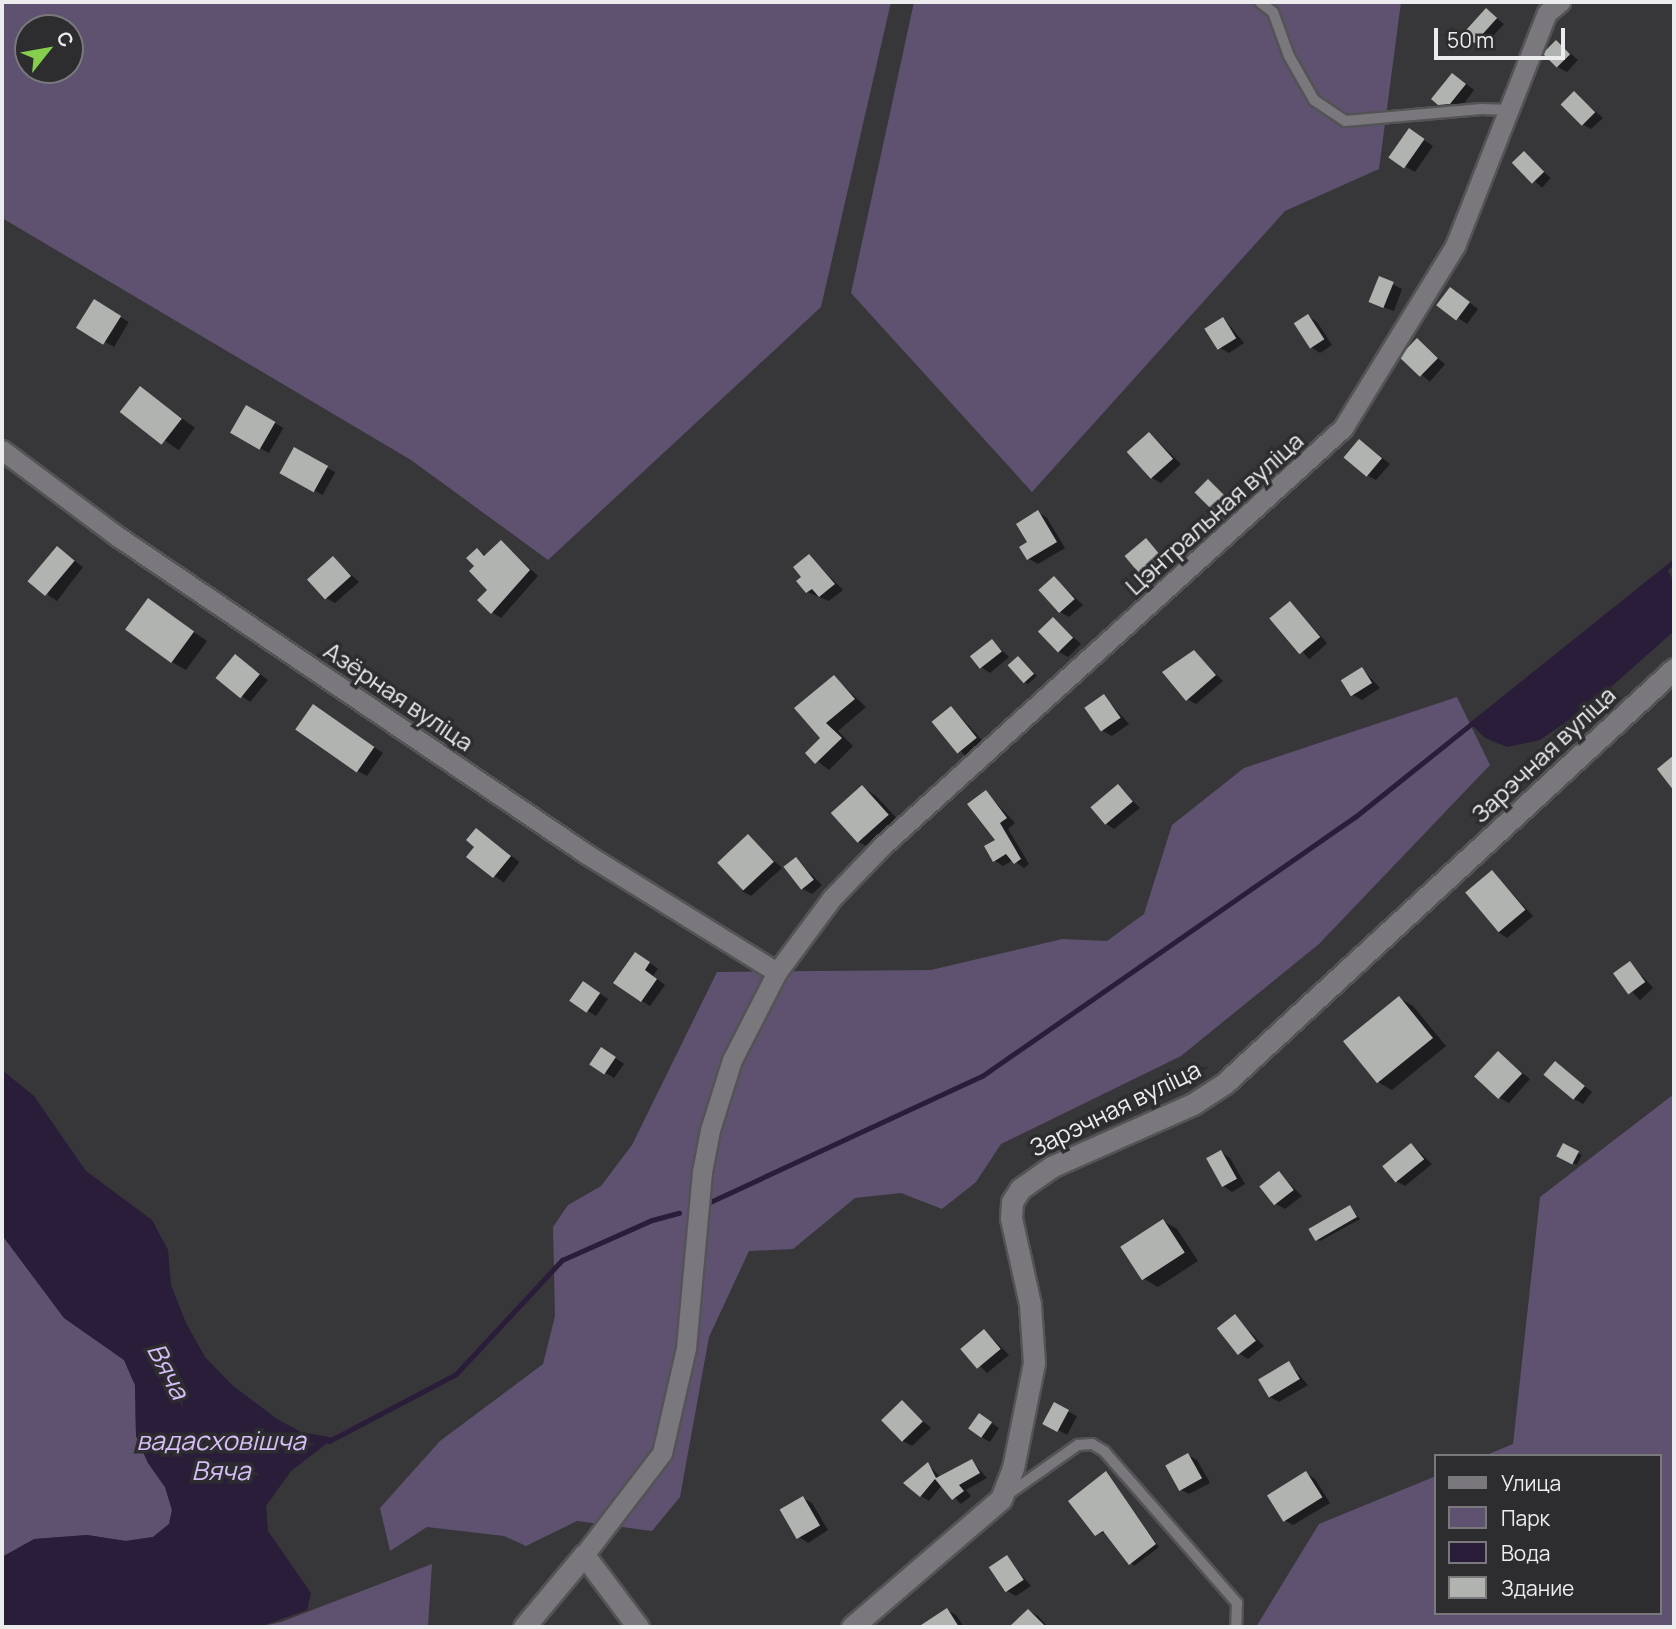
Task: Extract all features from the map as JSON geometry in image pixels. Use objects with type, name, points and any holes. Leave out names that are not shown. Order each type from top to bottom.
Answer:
[{"type":"street","name":"Цэнтральная вуліца","points":[[584,1555],[662,1452],[686,1348],[702,1172],[716,1104],[732,1060],[777,972],[832,898],[881,847],[1343,428],[1455,246],[1511,110],[1547,13],[1560,2]]},
{"type":"street","name":"Азёрная вуліца","points":[[2,450],[117,536],[588,855],[777,972]]},
{"type":"street","name":"Зарэчная вуліца","points":[[852,1627],[1001,1499],[1021,1445],[1034,1363],[1030,1304],[1011,1218],[1012,1202],[1020,1189],[1051,1167],[1193,1104],[1225,1083],[1674,669]]},
{"type":"street","points":[[524,1627],[584,1555],[638,1627]]},
{"type":"lane","points":[[1260,2],[1272,12],[1289,57],[1314,100],[1345,121],[1481,108],[1511,110]]},
{"type":"lane","points":[[1001,1499],[1062,1454],[1092,1444],[1104,1451],[1178,1531],[1237,1604],[1236,1627]]},
{"type":"green space","points":[[2,2],[891,2],[821,307],[548,560],[411,460],[2,218]]},
{"type":"green space","points":[[914,2],[1401,2],[1379,169],[1285,211],[1032,492],[851,293]]},
{"type":"green space","points":[[1457,697],[1490,765],[1319,944],[1181,1056],[1001,1144],[976,1182],[942,1209],[901,1193],[855,1198],[793,1249],[749,1251],[709,1337],[680,1497],[652,1531],[577,1521],[526,1546],[504,1536],[427,1527],[390,1551],[380,1508],[440,1441],[543,1364],[555,1316],[553,1227],[568,1205],[601,1186],[632,1145],[717,972],[931,970],[1062,939],[1107,941],[1144,914],[1172,825],[1244,768]]},
{"type":"green space","points":[[1674,1094],[1674,1627],[1256,1627],[1319,1524],[1434,1477],[1434,1615],[1662,1615],[1662,1454],[1489,1454],[1513,1444],[1540,1197]]},
{"type":"green space","points":[[2,1235],[64,1318],[124,1360],[135,1385],[136,1436],[148,1463],[165,1487],[172,1510],[169,1524],[153,1537],[125,1541],[87,1535],[35,1539],[2,1557]]},
{"type":"green space","points":[[432,1564],[428,1627],[259,1627],[281,1622]]},
{"type":"water","points":[[1666,567],[1674,582],[1674,631],[1593,703],[1540,740],[1507,747],[1485,738],[1471,724]]},
{"type":"water","name":"вадасховішча Вяча","points":[[2,1070],[34,1096],[86,1171],[152,1220],[168,1250],[171,1285],[186,1323],[205,1357],[232,1385],[277,1419],[301,1432],[334,1438],[291,1471],[266,1506],[268,1531],[311,1593],[307,1610],[259,1627],[2,1627],[2,1557],[34,1539],[87,1535],[126,1541],[153,1537],[169,1524],[172,1510],[165,1487],[148,1463],[136,1436],[135,1385],[124,1360],[64,1318],[2,1235]]},
{"type":"building","points":[[1486,8],[1497,18],[1474,43],[1463,33]]},
{"type":"building","points":[[1556,40],[1570,54],[1557,68],[1543,53]]},
{"type":"building","points":[[1452,73],[1466,84],[1450,104],[1438,105],[1431,99]]},
{"type":"building","points":[[1574,91],[1595,112],[1582,126],[1561,104]]},
{"type":"building","points":[[1409,128],[1425,139],[1404,168],[1388,157]]},
{"type":"building","points":[[1524,151],[1544,172],[1532,184],[1512,163]]},
{"type":"building","points":[[1379,276],[1394,282],[1383,308],[1369,302]]},
{"type":"building","points":[[1450,287],[1470,302],[1456,320],[1436,305]]},
{"type":"building","points":[[94,299],[121,316],[103,345],[76,328]]},
{"type":"building","points":[[1308,314],[1324,339],[1310,348],[1294,323]]},
{"type":"building","points":[[1223,317],[1236,338],[1218,350],[1204,329]]},
{"type":"building","points":[[1417,338],[1438,358],[1420,377],[1399,357]]},
{"type":"building","points":[[140,386],[182,419],[161,445],[120,412]]},
{"type":"building","points":[[246,405],[275,422],[259,450],[230,433]]},
{"type":"building","points":[[1149,432],[1173,459],[1151,479],[1127,452]]},
{"type":"building","points":[[1359,439],[1382,458],[1367,477],[1344,457]]},
{"type":"building","points":[[294,447],[328,466],[314,492],[279,473]]},
{"type":"building","points":[[1208,479],[1237,508],[1224,521],[1195,492]]},
{"type":"building","points":[[1038,510],[1057,542],[1027,560],[1019,547],[1027,542],[1016,524]]},
{"type":"building","points":[[1146,538],[1165,561],[1144,579],[1125,556]]},
{"type":"building","points":[[501,540],[530,570],[491,614],[477,600],[487,590],[469,571],[474,566],[466,558],[477,548],[484,556]]},
{"type":"building","points":[[57,546],[75,561],[45,596],[27,581]]},
{"type":"building","points":[[809,554],[835,584],[819,597],[812,589],[806,593],[796,581],[801,577],[793,567]]},
{"type":"building","points":[[333,556],[351,576],[325,599],[307,579]]},
{"type":"building","points":[[1054,576],[1075,599],[1059,613],[1038,590]]},
{"type":"building","points":[[148,598],[194,632],[171,663],[125,630]]},
{"type":"building","points":[[1290,601],[1320,637],[1300,654],[1269,618]]},
{"type":"building","points":[[1053,617],[1073,638],[1058,652],[1038,632]]},
{"type":"building","points":[[992,639],[1002,652],[980,669],[970,656]]},
{"type":"building","points":[[1194,650],[1216,675],[1186,701],[1162,672]]},
{"type":"building","points":[[235,654],[260,674],[240,698],[215,678]]},
{"type":"building","points":[[1018,656],[1034,674],[1024,683],[1008,665]]},
{"type":"building","points":[[1362,667],[1372,683],[1351,696],[1341,680]]},
{"type":"building","points":[[834,675],[855,699],[826,723],[842,738],[815,764],[805,753],[820,738],[794,708]]},
{"type":"building","points":[[1104,694],[1121,718],[1101,732],[1084,708]]},
{"type":"building","points":[[313,704],[374,747],[357,772],[295,729]]},
{"type":"building","points":[[951,706],[977,738],[957,754],[932,722]]},
{"type":"building","points":[[1674,755],[1674,791],[1657,769]]},
{"type":"building","points":[[1118,784],[1133,802],[1105,825],[1090,807]]},
{"type":"building","points":[[862,785],[889,815],[858,843],[831,813]]},
{"type":"building","points":[[986,790],[1007,818],[1000,823],[1021,859],[1014,864],[1006,854],[993,862],[984,846],[995,840],[967,804]]},
{"type":"building","points":[[476,828],[511,856],[493,878],[466,857],[474,847],[466,840]]},
{"type":"building","points":[[748,834],[774,862],[743,890],[717,863]]},
{"type":"building","points":[[796,857],[814,880],[801,890],[783,867]]},
{"type":"building","points":[[1492,870],[1525,910],[1499,932],[1465,892]]},
{"type":"building","points":[[635,952],[650,962],[645,970],[657,979],[641,1002],[613,983]]},
{"type":"building","points":[[1630,961],[1645,982],[1628,994],[1613,973]]},
{"type":"building","points":[[583,981],[600,993],[586,1013],[569,1001]]},
{"type":"building","points":[[1399,996],[1433,1038],[1377,1083],[1343,1041]]},
{"type":"building","points":[[601,1047],[616,1057],[604,1074],[589,1064]]},
{"type":"building","points":[[1498,1051],[1522,1074],[1498,1099],[1474,1077]]},
{"type":"building","points":[[1555,1061],[1585,1086],[1573,1100],[1543,1075]]},
{"type":"building","points":[[1411,1143],[1424,1159],[1395,1183],[1382,1166]]},
{"type":"building","points":[[1563,1143],[1579,1151],[1572,1165],[1556,1156]]},
{"type":"building","points":[[1221,1150],[1237,1179],[1222,1187],[1206,1158]]},
{"type":"building","points":[[1279,1171],[1294,1190],[1274,1205],[1259,1186]]},
{"type":"building","points":[[1350,1205],[1357,1217],[1315,1241],[1308,1229]]},
{"type":"building","points":[[1163,1219],[1185,1253],[1142,1280],[1120,1247]]},
{"type":"building","points":[[1235,1314],[1256,1341],[1238,1355],[1217,1328]]},
{"type":"building","points":[[984,1329],[1001,1349],[977,1369],[960,1349]]},
{"type":"building","points":[[1289,1361],[1300,1379],[1269,1398],[1258,1380]]},
{"type":"building","points":[[902,1400],[923,1422],[902,1442],[881,1420]]},
{"type":"building","points":[[1054,1402],[1069,1410],[1057,1432],[1042,1424]]},
{"type":"building","points":[[979,1413],[992,1422],[981,1438],[968,1429]]},
{"type":"building","points":[[1188,1453],[1202,1478],[1179,1491],[1165,1466]]},
{"type":"building","points":[[972,1459],[980,1473],[959,1485],[964,1491],[952,1500],[935,1479],[920,1497],[903,1483],[928,1462],[936,1478]]},
{"type":"building","points":[[1106,1471],[1156,1544],[1129,1565],[1103,1531],[1095,1536],[1068,1501]]},
{"type":"building","points":[[1306,1471],[1322,1497],[1283,1522],[1267,1495]]},
{"type":"building","points":[[803,1496],[820,1525],[797,1539],[780,1510]]},
{"type":"building","points":[[1007,1555],[1024,1580],[1006,1592],[989,1567]]},
{"type":"building","points":[[947,1608],[959,1627],[918,1627]]},
{"type":"building","points":[[1028,1609],[1046,1627],[1009,1627]]},
{"type":"waterway","points":[[710,1202],[982,1076],[1355,817],[1674,561]]},
{"type":"waterway","points":[[329,1441],[456,1374],[562,1260],[652,1220],[679,1213]]},
{"type":"water label","name":"Вяча","points":[[168,1371]]}]
